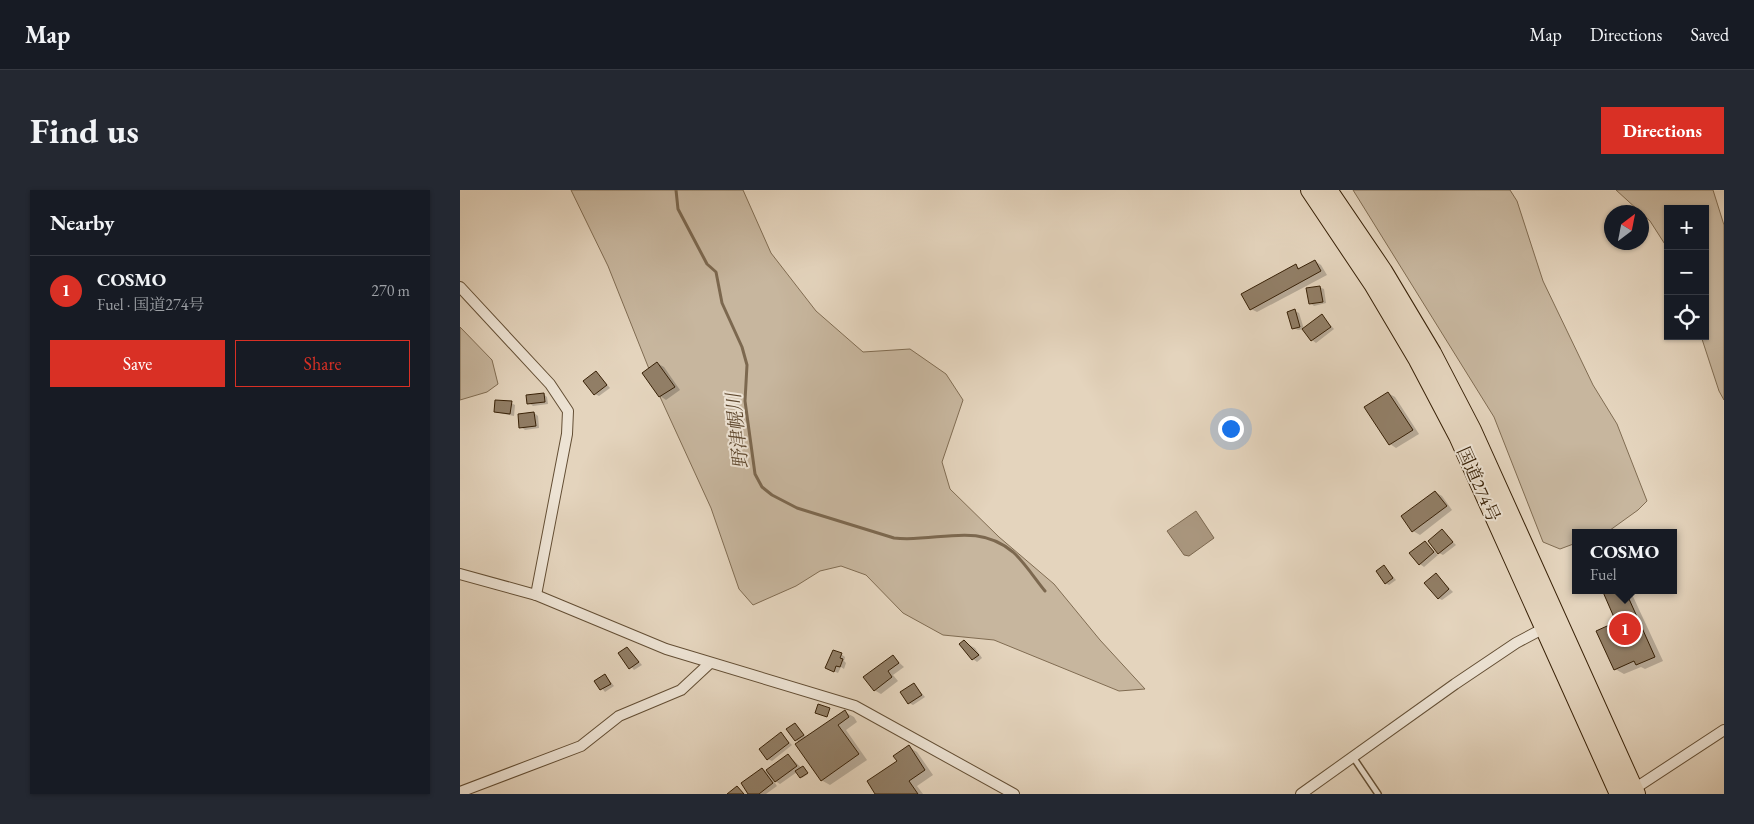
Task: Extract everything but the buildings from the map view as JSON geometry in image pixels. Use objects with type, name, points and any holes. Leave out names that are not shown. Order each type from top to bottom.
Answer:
[{"type":"highway","name":"国道274号","points":[[1310,190],[1373,284],[1418,360],[1458,436],[1551,625],[1628,793]]},
{"type":"highway","name":"国道274号","points":[[1328,190],[1383,271],[1441,370],[1472,430],[1551,625]]},
{"type":"street","points":[[460,287],[550,384],[568,411],[567,434],[536,595]]},
{"type":"street","points":[[460,574],[536,595],[666,648],[710,663],[802,688],[855,706],[1014,794]]},
{"type":"street","points":[[1301,794],[1455,684],[1551,625]]},
{"type":"street","points":[[460,792],[581,746],[618,716],[682,690],[710,663]]},
{"type":"street","points":[[1628,793],[1724,730]]},
{"type":"lane","points":[[1353,757],[1378,794]]},
{"type":"shaded area","points":[[571,190],[743,190],[771,253],[816,311],[863,352],[910,349],[946,374],[963,400],[942,462],[950,489],[999,537],[1054,584],[1100,640],[1145,689],[1119,691],[994,640],[943,635],[903,613],[866,575],[841,566],[820,571],[796,586],[753,605],[739,589],[711,508],[661,399],[608,266]]},
{"type":"shaded area","points":[[1353,190],[1510,190],[1517,201],[1543,281],[1593,385],[1617,424],[1647,501],[1612,529],[1572,529],[1572,544],[1560,549],[1543,542],[1494,417]]},
{"type":"shaded area","points":[[1616,190],[1713,190],[1724,225],[1724,400],[1719,391],[1702,340],[1709,340],[1709,205],[1664,205],[1664,243],[1649,220],[1649,205],[1632,205]]},
{"type":"shaded area","points":[[460,327],[492,360],[498,384],[487,392],[460,400]]},
{"type":"shaded area","points":[[1196,511],[1214,538],[1189,556],[1184,555],[1167,531]]},
{"type":"waterway","name":"野津幌川","points":[[676,190],[678,209],[707,264],[716,272],[722,303],[742,347],[747,365],[745,401],[755,474],[762,487],[772,495],[797,508],[894,538],[910,539],[956,535],[985,537],[1013,552],[1045,591]]},
{"type":"place","name":"COSMO","points":[[1625,629]]}]
